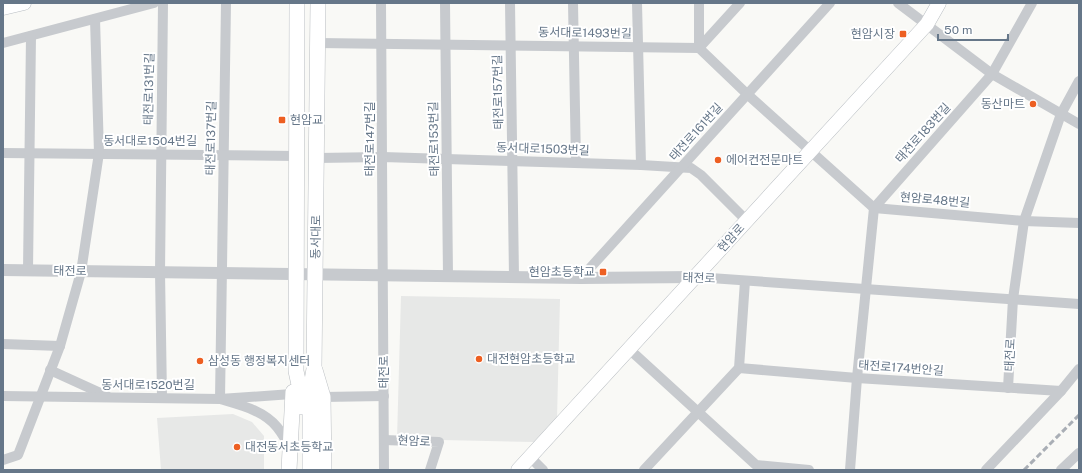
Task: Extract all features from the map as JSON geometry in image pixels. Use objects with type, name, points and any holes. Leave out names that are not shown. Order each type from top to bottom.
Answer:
[{"type":"main road","points":[[3,8],[24,3]]},
{"type":"main road","name":"동서대로","points":[[297,3],[296,371],[301,394],[300,470]]},
{"type":"main road","name":"동서대로","points":[[310,470],[310,392],[314,368],[318,3]]},
{"type":"main road","name":"현암로","points":[[518,470],[927,24],[940,3]]},
{"type":"main road","points":[[314,368],[323,396],[324,470]]},
{"type":"main road","points":[[289,470],[292,394],[296,371]]},
{"type":"street","points":[[3,43],[154,3]]},
{"type":"street","name":"태전로131번길","points":[[160,272],[163,3]]},
{"type":"street","name":"태전로137번길","points":[[223,273],[226,3]]},
{"type":"street","name":"태전로147번길","points":[[382,3],[384,275]]},
{"type":"street","name":"태전로153번길","points":[[445,3],[448,276]]},
{"type":"street","name":"태전로157번길","points":[[510,3],[514,277]]},
{"type":"street","points":[[573,3],[576,163]]},
{"type":"street","points":[[637,3],[641,165]]},
{"type":"street","points":[[699,3],[699,48],[747,94],[874,208],[857,378],[850,470]]},
{"type":"street","points":[[699,48],[740,3]]},
{"type":"street","name":"태전로161번길","points":[[581,278],[830,3]]},
{"type":"street","points":[[898,3],[992,74],[1079,124]]},
{"type":"street","name":"태전로183번길","points":[[874,208],[992,74],[1032,3]]},
{"type":"street","points":[[3,460],[18,455],[60,346],[81,272],[99,153],[95,18]]},
{"type":"street","points":[[28,270],[31,153],[31,36]]},
{"type":"street","name":"동서대로1493번길","points":[[318,43],[699,48]]},
{"type":"street","points":[[1013,299],[1024,221],[1061,114],[1079,82]]},
{"type":"street","name":"동서대로1504번길","points":[[3,153],[224,154],[297,156]]},
{"type":"street","name":"동서대로1503번길","points":[[317,158],[383,157],[641,165],[691,168],[702,175],[747,221]]},
{"type":"street","name":"현암로48번길","points":[[874,208],[1024,221],[1079,223]]},
{"type":"street","name":"태전로","points":[[3,270],[581,278],[696,277],[1079,304]]},
{"type":"street","points":[[160,272],[162,397]]},
{"type":"street","points":[[223,273],[220,399],[245,406],[266,416],[277,427],[291,448]]},
{"type":"street","name":"태전로","points":[[384,275],[384,470]]},
{"type":"street","points":[[644,470],[739,368],[745,281]]},
{"type":"street","name":"태전로","points":[[1008,388],[1013,299]]},
{"type":"street","points":[[3,344],[60,346]]},
{"type":"street","points":[[629,349],[698,412],[754,468],[809,470]]},
{"type":"street","name":"태전로174번안길","points":[[739,368],[857,378],[1061,391]]},
{"type":"street","points":[[986,470],[1061,391],[1079,369]]},
{"type":"street","points":[[50,370],[111,398]]},
{"type":"street","name":"동서대로1520번길","points":[[3,396],[220,399],[292,394]]},
{"type":"street","points":[[323,396],[384,396]]},
{"type":"street","name":"현암로","points":[[384,440],[439,442],[430,470]]},
{"type":"street","points":[[1061,470],[1079,453]]},
{"type":"street","points":[[530,458],[543,470]]},
{"type":"shaded area","name":"대전현암초등학교","points":[[401,296],[560,299],[557,418],[534,442],[397,439]]},
{"type":"shaded area","points":[[233,414],[252,422],[264,436],[264,470],[161,470],[157,418]]},
{"type":"railway","points":[[1024,470],[1079,415]]},
{"type":"place","name":"현암시장","points":[[903,34]]},
{"type":"place","name":"동산마트","points":[[1033,104]]},
{"type":"place","name":"현암교","points":[[282,120]]},
{"type":"place","name":"에어컨전문마트","points":[[718,160]]},
{"type":"place","name":"현암초등학교","points":[[603,272]]},
{"type":"place","name":"대전현암초등학교","points":[[479,359]]},
{"type":"place","name":"삼성동 행정복지센터","points":[[200,361]]},
{"type":"place","name":"대전동서초등학교","points":[[237,447]]}]
